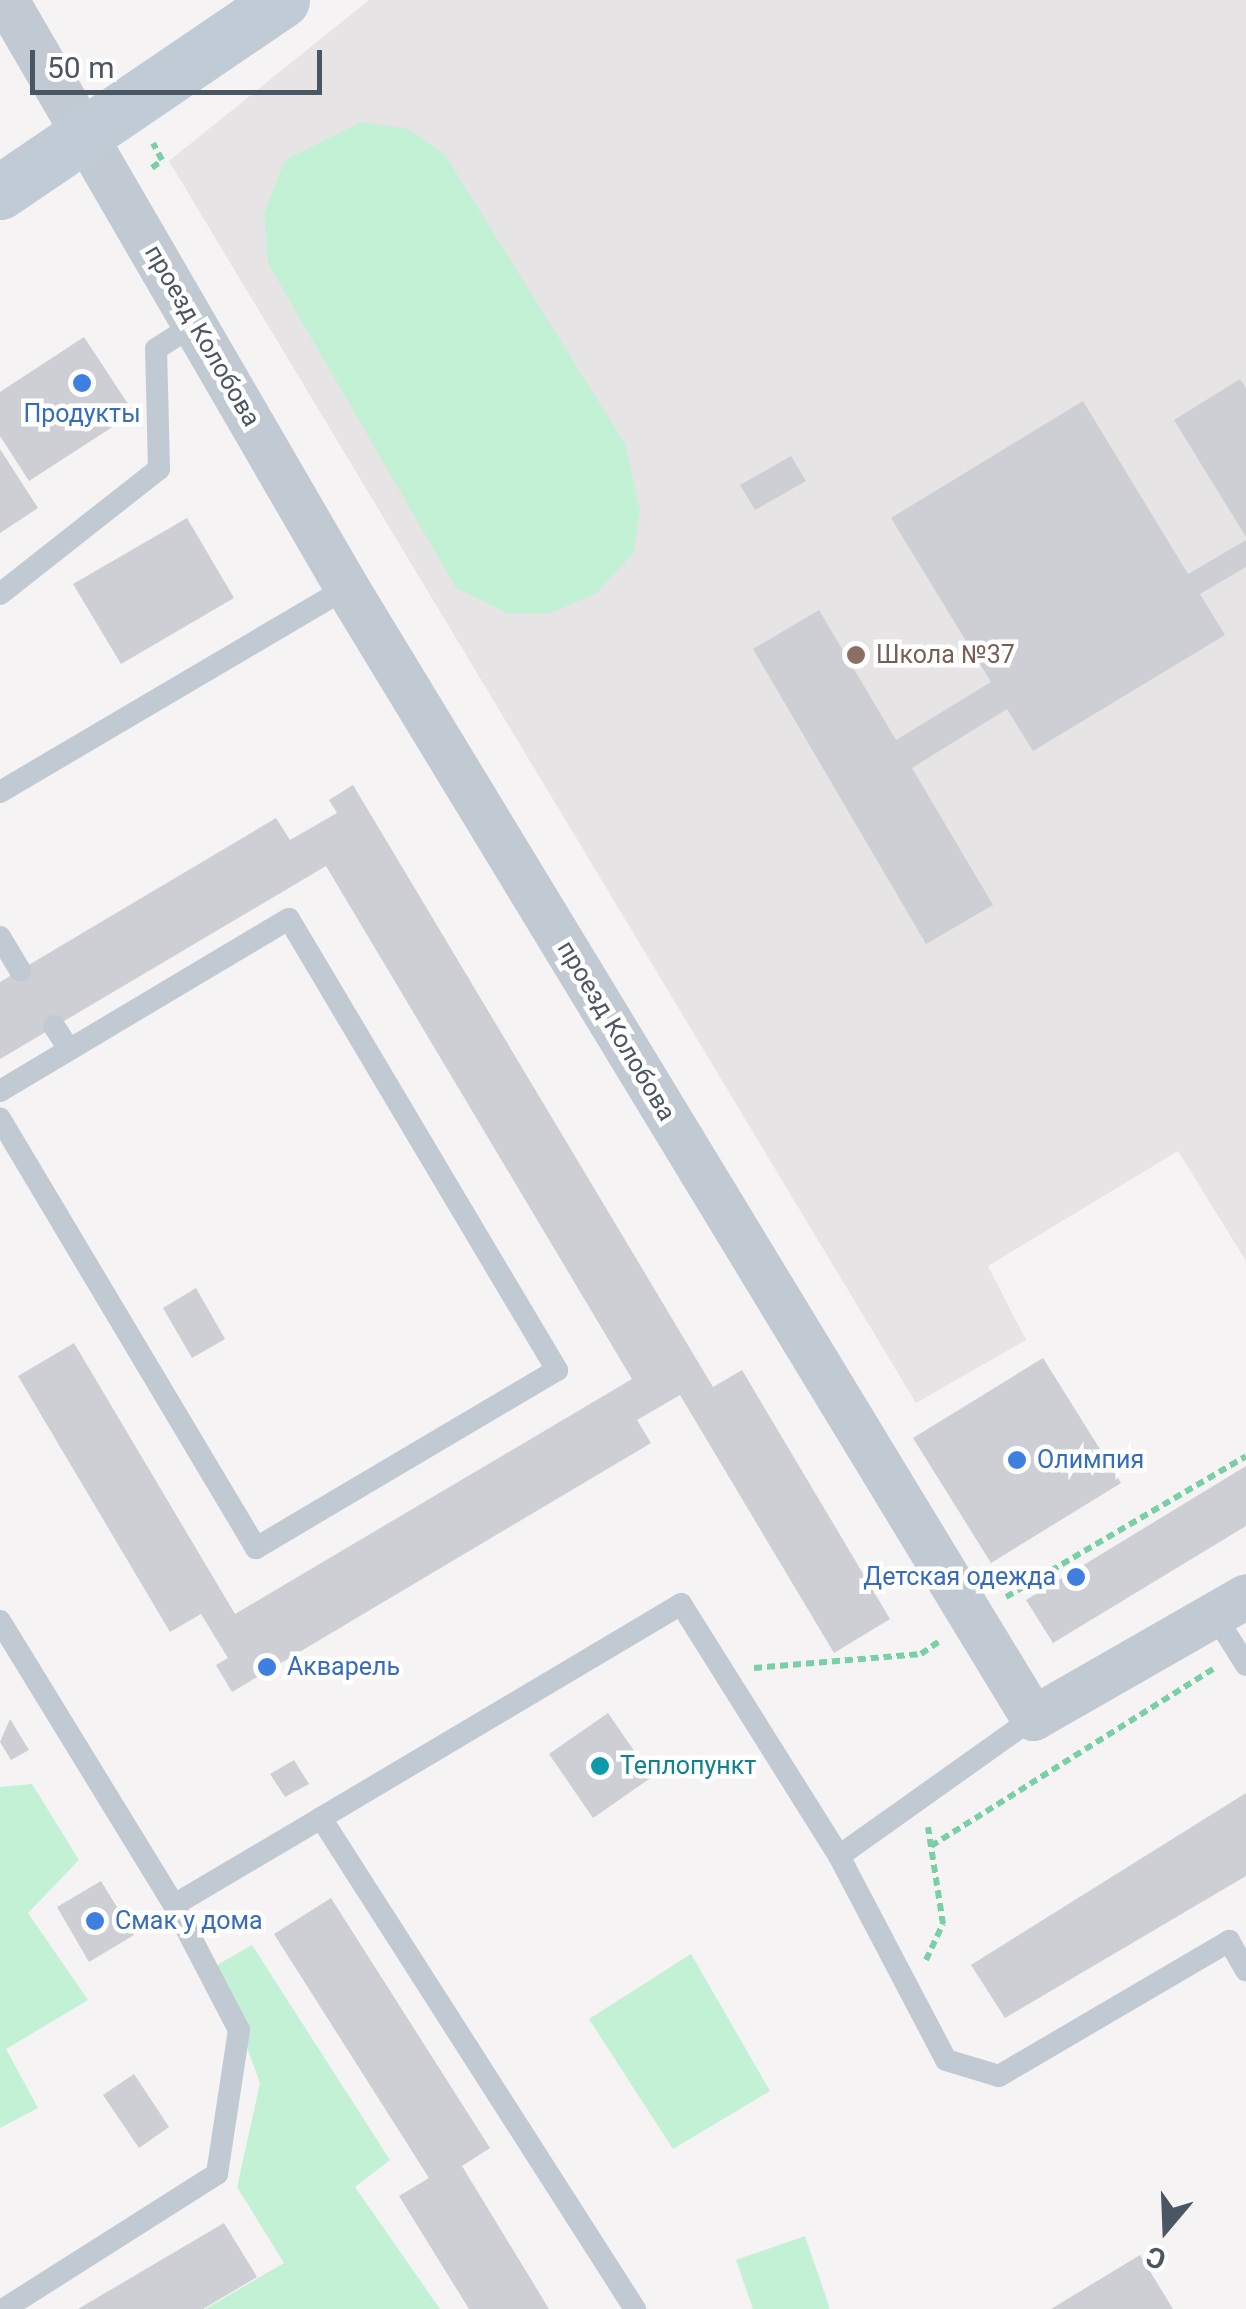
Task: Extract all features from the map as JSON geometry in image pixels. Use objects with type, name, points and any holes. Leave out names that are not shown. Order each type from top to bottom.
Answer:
[{"type":"street","name":"проезд Колобова","points":[[6,0],[346,588],[1033,1718]]},
{"type":"street","points":[[0,192],[83,129],[282,0]]},
{"type":"street","points":[[1033,1718],[1230,1605]]},
{"type":"lane","points":[[0,594],[160,469],[156,349],[195,324]]},
{"type":"lane","points":[[0,792],[346,588]]},
{"type":"lane","points":[[0,1090],[289,920],[557,1370],[256,1548],[0,1119]]},
{"type":"lane","points":[[0,937],[20,970]]},
{"type":"lane","points":[[54,1026],[69,1050]]},
{"type":"lane","points":[[174,1905],[681,1604],[838,1856],[946,2060],[999,2076],[1228,1942],[1246,1971]]},
{"type":"lane","points":[[1230,1605],[1242,1659]]},
{"type":"lane","points":[[0,1620],[174,1905],[239,2030],[217,2174],[4,2309]]},
{"type":"lane","points":[[838,1856],[1033,1718]]},
{"type":"lane","points":[[321,1818],[634,2309]]},
{"type":"path","points":[[722,1670],[921,1654],[973,1617],[1246,1456]]},
{"type":"path","points":[[931,1846],[1242,1659]]},
{"type":"path","points":[[910,1993],[943,1924],[923,1796]]},
{"type":"shaded area","name":"Школа №37","points":[[369,0],[1246,0],[1246,1261],[1178,1151],[988,1266],[1026,1340],[916,1403],[169,161]]},
{"type":"green space","points":[[361,122],[408,129],[445,155],[625,444],[640,510],[634,552],[597,593],[548,614],[507,613],[456,588],[268,263],[264,213],[285,160]]},
{"type":"green space","points":[[32,1784],[79,1860],[28,1913],[88,2000],[6,2049],[38,2108],[0,2128],[0,1787]]},
{"type":"green space","points":[[252,1945],[390,2160],[355,2187],[440,2309],[205,2309],[284,2263],[237,2187],[260,2083],[217,1965]]},
{"type":"green space","points":[[691,1954],[770,2091],[673,2149],[589,2019]]},
{"type":"green space","points":[[805,2236],[830,2309],[753,2309],[736,2260]]},
{"type":"building","points":[[84,337],[134,413],[29,481],[0,436],[0,392]]},
{"type":"building","points":[[1240,379],[1246,388],[1246,537],[1174,420]]},
{"type":"building","points":[[1083,401],[1188,574],[1246,540],[1246,567],[1200,594],[1225,635],[1033,751],[1007,709],[912,768],[993,905],[926,944],[753,649],[819,610],[896,740],[991,682],[891,518]]},
{"type":"building","points":[[0,449],[38,508],[0,533]]},
{"type":"building","points":[[791,456],[806,481],[755,510],[740,485]]},
{"type":"building","points":[[187,518],[234,598],[121,664],[73,584]]},
{"type":"building","points":[[353,785],[713,1387],[742,1370],[890,1619],[834,1653],[680,1395],[637,1420],[651,1443],[232,1692],[216,1665],[228,1658],[201,1614],[170,1632],[18,1376],[74,1343],[235,1614],[632,1379],[326,866],[0,1059],[0,982],[276,818],[290,840],[337,813],[329,800]]},
{"type":"building","points":[[196,1288],[225,1339],[192,1358],[163,1308]]},
{"type":"building","name":"Олимпия","points":[[1043,1358],[1121,1483],[991,1563],[913,1438]]},
{"type":"building","points":[[1246,1466],[1246,1526],[1053,1643],[1026,1600]]},
{"type":"building","name":"Теплопункт","points":[[608,1713],[652,1777],[593,1818],[549,1754]]},
{"type":"building","points":[[10,1719],[29,1750],[11,1760],[0,1742]]},
{"type":"building","points":[[294,1760],[309,1784],[285,1797],[270,1774]]},
{"type":"building","points":[[1246,1793],[1246,1876],[1005,2018],[971,1965]]},
{"type":"building","name":"Смак у дома","points":[[101,1881],[134,1935],[89,1962],[57,1907]]},
{"type":"building","points":[[331,1898],[490,2148],[462,2166],[549,2309],[469,2309],[399,2196],[429,2178],[274,1934]]},
{"type":"building","points":[[134,2074],[169,2127],[139,2148],[103,2095]]},
{"type":"building","points":[[224,2223],[257,2277],[203,2309],[78,2309]]},
{"type":"building","points":[[1140,2255],[1173,2309],[1051,2309]]},
{"type":"place","name":"Продукты","points":[[82,383]]},
{"type":"place","name":"Школа №37","points":[[856,655]]},
{"type":"place","name":"Олимпия","points":[[1017,1460]]},
{"type":"place","name":"Детская одежда","points":[[1076,1577]]},
{"type":"place","name":"Акварель","points":[[267,1667]]},
{"type":"place","name":"Теплопункт","points":[[600,1766]]},
{"type":"place","name":"Смак у дома","points":[[95,1921]]}]
